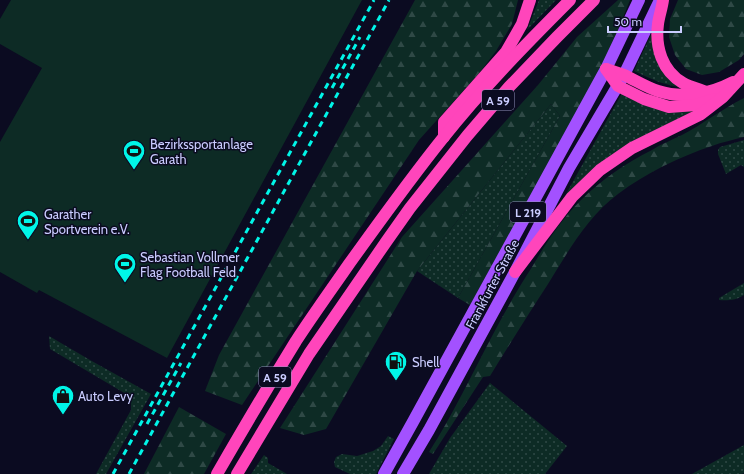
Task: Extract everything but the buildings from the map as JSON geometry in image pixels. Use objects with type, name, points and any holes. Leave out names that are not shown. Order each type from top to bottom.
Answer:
[{"type":"highway","points":[[444,137],[444,122],[506,52],[522,24],[530,0]]},
{"type":"highway","name":"A 59","points":[[218,474],[234,444],[296,342],[389,207],[444,137],[500,72],[570,0]]},
{"type":"highway","name":"A 59","points":[[237,474],[309,354],[410,208],[467,136],[509,87],[594,0]]},
{"type":"highway","points":[[663,0],[658,25],[658,42],[662,60],[666,67],[683,83],[707,92]]},
{"type":"highway","points":[[606,69],[644,99],[669,107],[696,105],[723,97]]},
{"type":"highway","points":[[621,80],[656,91],[682,95],[707,92],[717,89],[742,76]]},
{"type":"highway","points":[[514,272],[572,197],[600,170],[632,148],[701,114],[723,97],[742,76]]},
{"type":"main road","name":"Frankfurter Straße","points":[[384,474],[606,69],[639,0]]},
{"type":"main road","name":"Frankfurter Straße","points":[[403,474],[429,430],[569,168],[621,80],[660,0]]},
{"type":"green space","name":"Bezirkssportanlage Garath","points":[[11,0],[362,0],[167,358],[39,290],[37,293],[0,272],[0,142],[42,68],[0,44],[0,19]]},
{"type":"green space","points":[[415,0],[518,0],[512,24],[496,51],[480,72],[419,140],[242,405],[205,391],[219,355]]},
{"type":"green space","points":[[539,0],[556,0],[527,30]]},
{"type":"green space","points":[[618,0],[630,0],[606,60],[470,305],[458,298],[560,116],[551,104],[417,271],[326,429],[304,435],[280,428],[402,237],[538,85],[577,37]]},
{"type":"green space","points":[[678,0],[744,0],[744,54],[739,60],[719,72],[702,75],[686,69],[675,55],[669,37],[670,19]]},
{"type":"green space","points":[[655,26],[655,47],[687,88],[666,84],[634,71]]},
{"type":"green space","points":[[622,93],[695,110],[630,144],[555,214]]},
{"type":"green space","points":[[744,98],[744,137],[700,150],[663,166],[629,186],[597,213],[571,248],[490,376],[483,377],[433,454],[429,452],[453,411],[516,294],[548,241],[573,208],[596,186],[623,166],[690,131]]},
{"type":"green space","points":[[551,104],[560,116],[458,298],[417,271]]},
{"type":"green space","points":[[744,140],[744,167],[741,165],[726,174],[718,154],[718,150],[720,147]]},
{"type":"green space","points":[[744,283],[744,295],[732,300],[719,300],[719,298]]},
{"type":"green space","points":[[49,336],[151,394],[106,474],[96,474],[131,410],[131,397],[50,349]]},
{"type":"green space","points":[[490,383],[567,446],[545,474],[429,474],[450,438]]},
{"type":"green space","points":[[179,407],[226,434],[204,474],[144,474]]},
{"type":"green space","points":[[388,436],[394,439],[376,474],[350,474],[335,467],[334,462],[336,457],[342,454],[357,456],[373,451],[381,446]]},
{"type":"green space","points":[[744,445],[744,473],[692,474]]},
{"type":"green space","points":[[264,455],[268,458],[268,463],[287,474],[251,474]]},
{"type":"railway","points":[[113,474],[374,0]]},
{"type":"railway","points":[[129,474],[389,0]]},
{"type":"railway","points":[[332,88],[360,37]]},
{"type":"railway","points":[[147,424],[181,363]]},
{"type":"place","name":"Bezirkssportanlage Garath","points":[[134,170]]},
{"type":"place","name":"Garather Sportverein e.V.","points":[[28,240]]},
{"type":"place","name":"Sebastian Vollmer Flag Football Feld","points":[[125,284]]},
{"type":"place","name":"Shell","points":[[396,382]]},
{"type":"place","name":"Auto Levy","points":[[63,416]]}]
